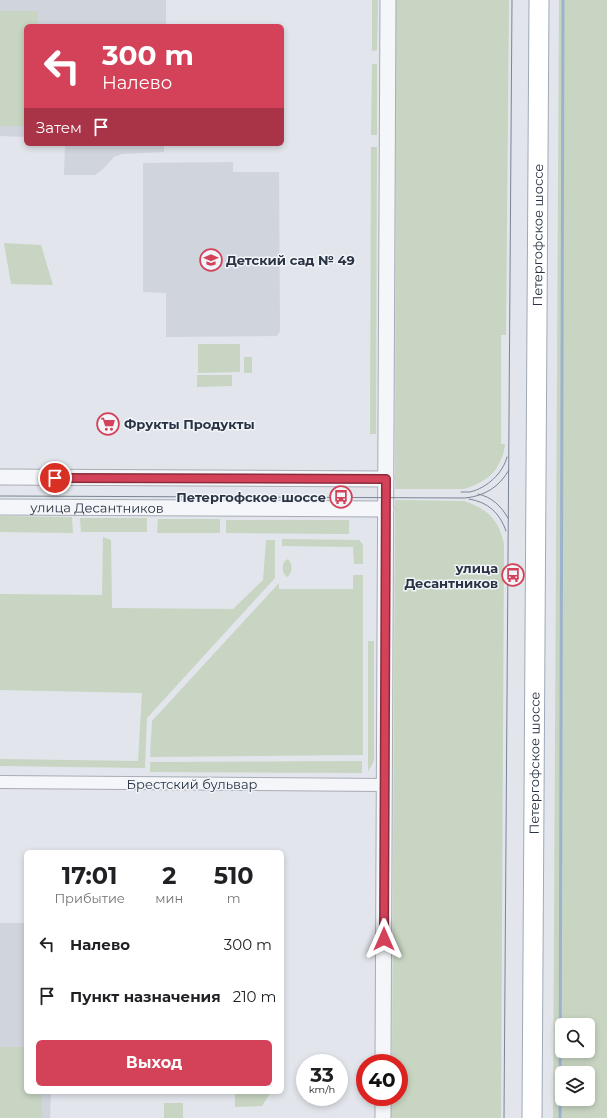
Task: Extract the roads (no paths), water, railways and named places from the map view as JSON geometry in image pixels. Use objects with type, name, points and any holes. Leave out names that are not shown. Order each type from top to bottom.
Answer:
[{"type":"main road","name":"Петергофское шоссе","points":[[532,1118],[539,0]]},
{"type":"main road","name":"Петергофское шоссе","points":[[544,1118],[549,0]]},
{"type":"street","points":[[383,1054],[388,0]]},
{"type":"street","points":[[0,477],[386,479]]},
{"type":"street","name":"улица Десантников","points":[[0,507],[386,509]]},
{"type":"street","name":"Брестский бульвар","points":[[0,782],[384,785]]},
{"type":"street","points":[[383,1106],[383,1118]]},
{"type":"waterway","points":[[560,1118],[563,0]]},
{"type":"tram line","points":[[504,1118],[512,0]]},
{"type":"tram line","points":[[461,492],[470,492],[488,483],[502,469],[507,457]]},
{"type":"tram line","points":[[0,496],[465,498],[479,495],[491,490],[501,481],[509,470]]},
{"type":"tram line","points":[[478,494],[488,497],[496,503],[508,518]]},
{"type":"tram line","points":[[469,499],[476,500],[492,509],[497,514],[506,531]]},
{"type":"place","name":"Детский сад № 49","points":[[211,260]]},
{"type":"place","name":"Фрукты Продукты","points":[[108,424]]},
{"type":"place","name":"Петергофское шоссе","points":[[341,497]]},
{"type":"place","name":"улица Десантников","points":[[513,575]]}]
